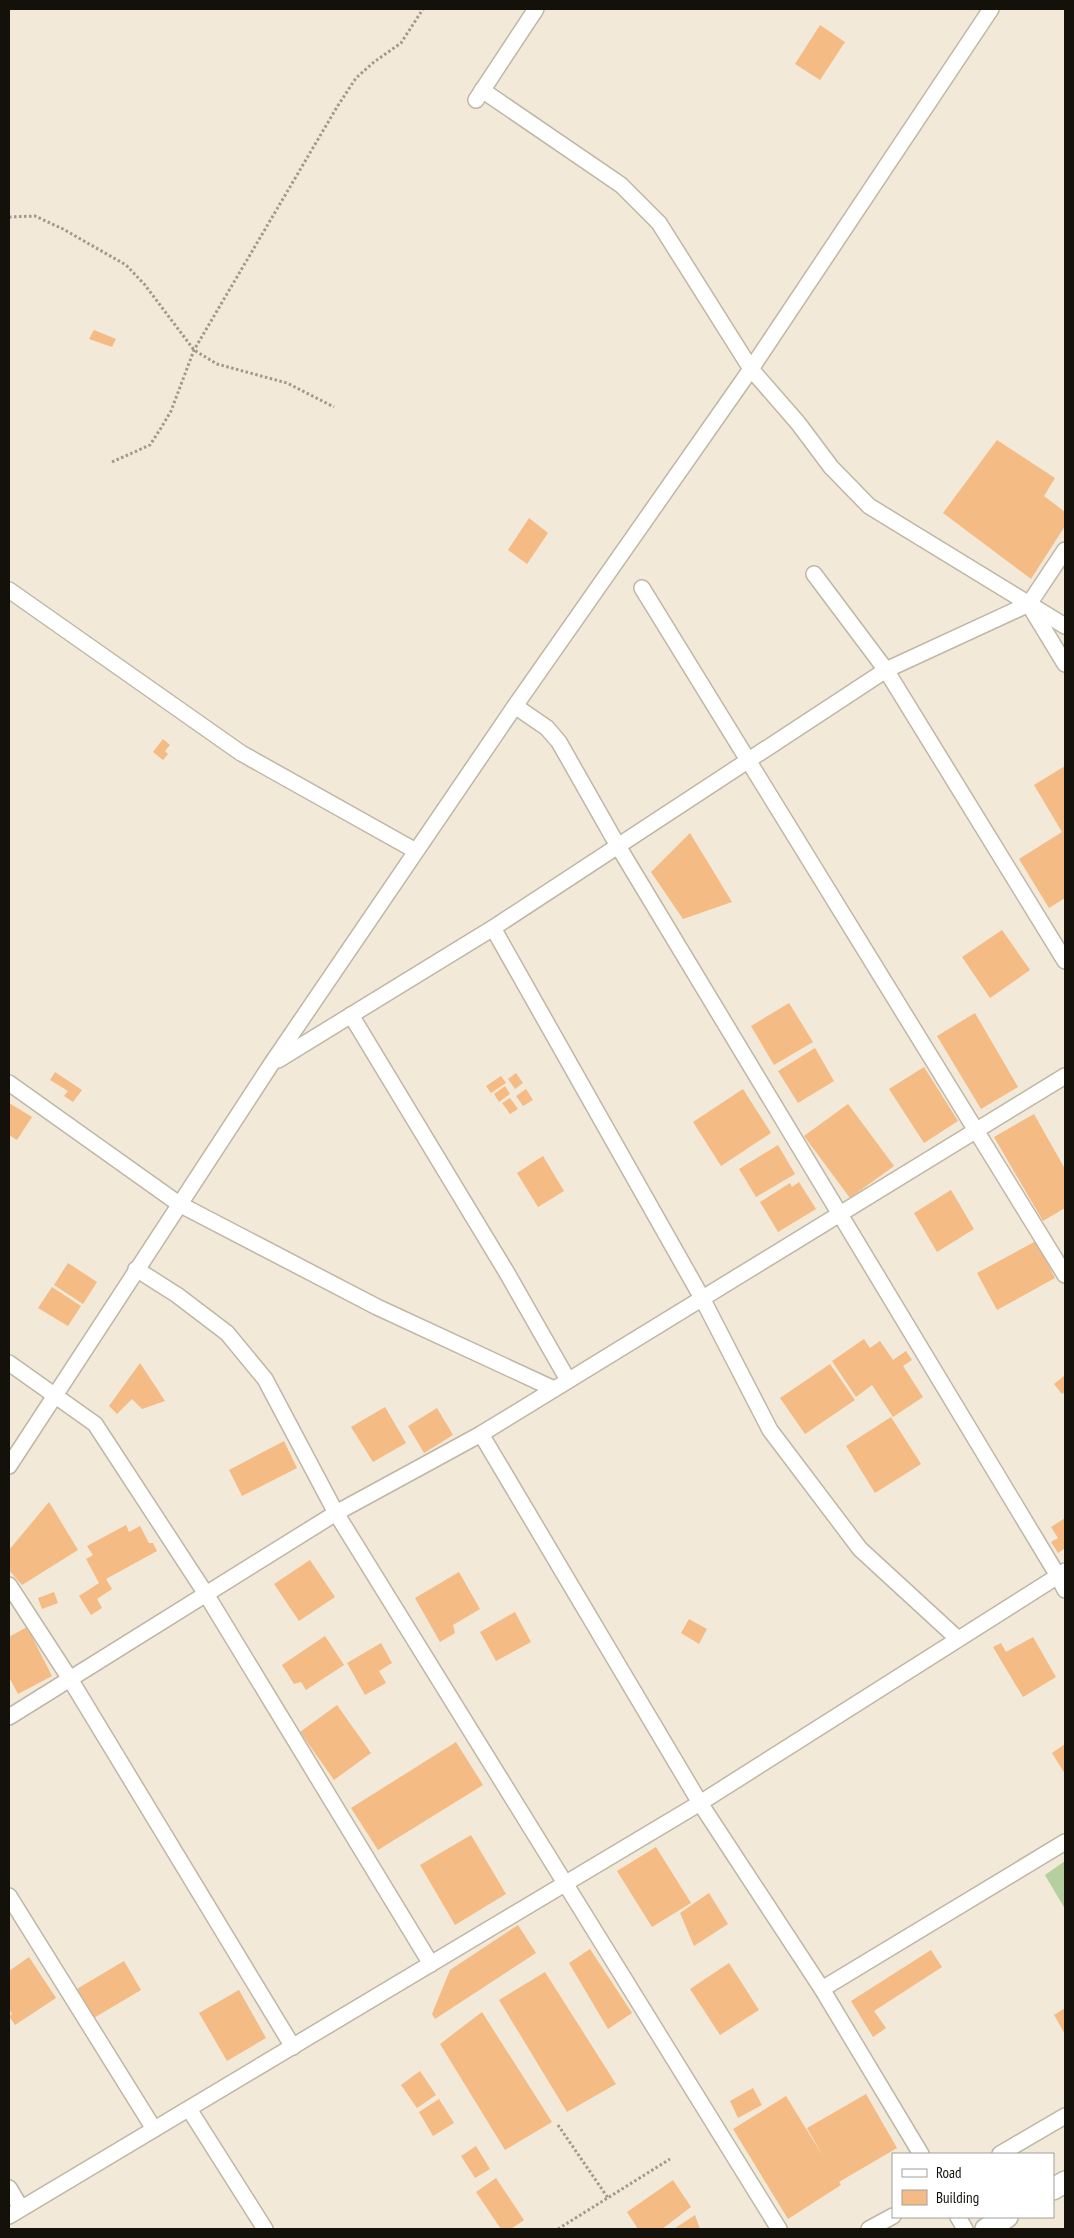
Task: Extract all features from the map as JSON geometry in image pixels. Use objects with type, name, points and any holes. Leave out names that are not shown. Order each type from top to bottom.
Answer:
[{"type":"main road","points":[[1054,2188],[1065,2182]]},
{"type":"main road","points":[[986,2229],[1005,2218]]},
{"type":"street","points":[[536,9],[479,95],[621,185],[659,223],[751,369],[798,423],[831,466],[869,506],[1065,626]]},
{"type":"street","points":[[9,1464],[272,1063],[515,706],[751,369],[991,9]]},
{"type":"street","points":[[272,1063],[493,928],[886,670],[1029,604],[1065,550]]},
{"type":"street","points":[[814,574],[886,670],[1065,961]]},
{"type":"street","points":[[642,588],[750,760],[1065,1275]]},
{"type":"street","points":[[9,590],[241,753],[416,851]]},
{"type":"street","points":[[1029,604],[1065,664]]},
{"type":"street","points":[[515,706],[547,728],[559,742],[618,846],[840,1214],[1062,1574],[1065,1590]]},
{"type":"street","points":[[493,928],[702,1298],[776,1438],[860,1549],[958,1639]]},
{"type":"street","points":[[351,1015],[507,1273],[568,1380]]},
{"type":"street","points":[[9,1717],[336,1513],[481,1434],[1065,1076]]},
{"type":"street","points":[[9,1083],[179,1204],[377,1307],[554,1389]]},
{"type":"street","points":[[136,1269],[177,1295],[227,1333],[265,1379],[336,1513],[779,2229]]},
{"type":"street","points":[[9,1363],[94,1424],[206,1594],[431,1964]]},
{"type":"street","points":[[481,1434],[700,1803],[822,1990],[919,2153]]},
{"type":"street","points":[[9,2188],[15,2212],[700,1803],[1062,1574]]},
{"type":"street","points":[[9,1585],[70,1679],[293,2047]]},
{"type":"street","points":[[822,1990],[1065,1842]]},
{"type":"street","points":[[9,1896],[154,2129]]},
{"type":"street","points":[[189,2109],[265,2229]]},
{"type":"street","points":[[1002,2153],[1065,2116]]},
{"type":"street","points":[[870,2229],[892,2217]]},
{"type":"street","points":[[959,2218],[965,2229]]},
{"type":"path","points":[[112,462],[150,445],[171,411],[194,350],[356,78],[374,62],[401,43],[423,9]]},
{"type":"path","points":[[9,217],[35,216],[63,229],[126,266],[145,285],[194,350],[223,367],[287,382],[334,407]]},
{"type":"path","points":[[558,2125],[608,2198]]},
{"type":"path","points":[[558,2229],[670,2159]]},
{"type":"green space","points":[[1065,1861],[1065,1909],[1045,1875]]},
{"type":"building","points":[[820,25],[845,42],[820,80],[795,64]]},
{"type":"building","points":[[94,330],[116,339],[112,347],[89,339]]},
{"type":"building","points":[[997,440],[1055,478],[1044,496],[1065,512],[1065,526],[1031,579],[943,513]]},
{"type":"building","points":[[529,518],[548,533],[527,564],[508,550]]},
{"type":"building","points":[[163,739],[170,745],[165,751],[168,754],[163,760],[153,752]]},
{"type":"building","points":[[1065,766],[1065,898],[1049,908],[1019,859],[1062,832],[1034,785]]},
{"type":"building","points":[[690,833],[732,902],[683,919],[651,872]]},
{"type":"building","points":[[1002,930],[1030,970],[990,998],[962,957]]},
{"type":"building","points":[[789,1003],[813,1042],[774,1065],[751,1026]]},
{"type":"building","points":[[975,1013],[1018,1087],[981,1109],[937,1036]]},
{"type":"building","points":[[815,1048],[834,1081],[798,1103],[778,1071]]},
{"type":"building","points":[[924,1067],[958,1121],[924,1143],[889,1089]]},
{"type":"building","points":[[55,1072],[82,1090],[73,1102],[64,1096],[68,1091],[50,1080]]},
{"type":"building","points":[[516,1073],[523,1083],[515,1089],[508,1079]]},
{"type":"building","points":[[501,1076],[506,1083],[491,1093],[486,1086]]},
{"type":"building","points":[[505,1086],[510,1094],[499,1102],[494,1094]]},
{"type":"building","points":[[526,1089],[533,1100],[523,1106],[516,1096]]},
{"type":"building","points":[[743,1089],[771,1133],[721,1166],[693,1122]]},
{"type":"building","points":[[510,1098],[518,1109],[510,1114],[502,1103]]},
{"type":"building","points":[[9,1103],[32,1117],[17,1140],[9,1135]]},
{"type":"building","points":[[848,1104],[894,1166],[850,1198],[804,1136]]},
{"type":"building","points":[[1034,1114],[1065,1169],[1065,1208],[1043,1221],[994,1137]]},
{"type":"building","points":[[778,1145],[795,1174],[756,1197],[739,1169]]},
{"type":"building","points":[[543,1156],[564,1191],[538,1207],[517,1173]]},
{"type":"building","points":[[799,1182],[816,1209],[778,1232],[760,1202],[790,1183],[792,1187]]},
{"type":"building","points":[[951,1190],[974,1229],[937,1252],[914,1213]]},
{"type":"building","points":[[1036,1241],[1055,1278],[997,1310],[977,1273]]},
{"type":"building","points":[[68,1263],[97,1282],[83,1304],[54,1285]]},
{"type":"building","points":[[52,1287],[81,1306],[68,1326],[38,1308]]},
{"type":"building","points":[[864,1339],[870,1348],[880,1341],[893,1360],[906,1351],[912,1360],[903,1366],[923,1397],[893,1417],[872,1385],[856,1397],[832,1361]]},
{"type":"building","points":[[140,1363],[165,1401],[142,1409],[132,1399],[117,1414],[109,1406]]},
{"type":"building","points":[[830,1364],[855,1400],[805,1434],[780,1398]]},
{"type":"building","points":[[1065,1375],[1065,1392],[1062,1394],[1054,1384]]},
{"type":"building","points":[[385,1407],[406,1443],[373,1462],[351,1427]]},
{"type":"building","points":[[437,1408],[453,1435],[424,1453],[408,1426]]},
{"type":"building","points":[[891,1417],[921,1464],[875,1493],[846,1446]]},
{"type":"building","points":[[284,1441],[297,1468],[242,1496],[229,1470]]},
{"type":"building","points":[[49,1502],[78,1550],[22,1585],[9,1570],[9,1550]]},
{"type":"building","points":[[1065,1518],[1065,1548],[1058,1553],[1051,1542],[1058,1538],[1051,1527]]},
{"type":"building","points":[[126,1525],[129,1532],[140,1526],[149,1543],[153,1543],[157,1551],[106,1579],[112,1589],[97,1599],[102,1608],[91,1615],[79,1596],[99,1583],[86,1559],[93,1555],[87,1546]]},
{"type":"building","points":[[310,1560],[335,1597],[299,1621],[274,1584]]},
{"type":"building","points":[[459,1572],[480,1609],[453,1625],[455,1633],[440,1642],[415,1598]]},
{"type":"building","points":[[54,1592],[58,1603],[42,1609],[38,1598]]},
{"type":"building","points":[[515,1612],[531,1642],[496,1661],[480,1632]]},
{"type":"building","points":[[689,1619],[707,1629],[699,1644],[681,1633]]},
{"type":"building","points":[[27,1627],[52,1676],[18,1694],[9,1677],[9,1637]]},
{"type":"building","points":[[325,1636],[344,1665],[306,1690],[301,1682],[294,1684],[282,1665]]},
{"type":"building","points":[[1033,1637],[1056,1677],[1023,1697],[993,1647],[1001,1643],[1006,1652]]},
{"type":"building","points":[[381,1643],[392,1663],[379,1671],[386,1683],[365,1695],[347,1663]]},
{"type":"building","points":[[337,1705],[371,1753],[334,1780],[300,1732]]},
{"type":"building","points":[[456,1742],[483,1785],[378,1850],[351,1808]]},
{"type":"building","points":[[1065,1744],[1065,1774],[1052,1753]]},
{"type":"building","points":[[471,1835],[506,1894],[455,1925],[420,1865]]},
{"type":"building","points":[[656,1847],[691,1903],[652,1927],[617,1871]]},
{"type":"building","points":[[709,1893],[728,1924],[694,1946],[680,1913]]},
{"type":"building","points":[[518,1925],[536,1953],[435,2019],[432,2014],[450,1970]]},
{"type":"building","points":[[590,1949],[632,2013],[608,2029],[569,1963]]},
{"type":"building","points":[[931,1950],[942,1967],[874,2011],[886,2028],[873,2037],[851,2001]]},
{"type":"building","points":[[29,1957],[56,1998],[15,2025],[9,2016],[12,2014],[9,2009],[9,1971]]},
{"type":"building","points":[[124,1961],[141,1990],[92,2019],[75,1990]]},
{"type":"building","points":[[729,1963],[759,2010],[720,2035],[690,1989]]},
{"type":"building","points":[[545,1972],[616,2084],[567,2112],[499,2000]]},
{"type":"building","points":[[239,1990],[266,2038],[227,2061],[199,2013]]},
{"type":"building","points":[[1065,2008],[1065,2034],[1054,2015]]},
{"type":"building","points":[[482,2012],[552,2122],[505,2150],[440,2044]]},
{"type":"building","points":[[420,2071],[436,2095],[417,2108],[401,2085]]},
{"type":"building","points":[[753,2088],[762,2105],[738,2118],[730,2101]]},
{"type":"building","points":[[866,2094],[897,2148],[839,2182],[841,2185],[788,2219],[733,2129],[786,2096],[824,2158],[807,2128]]},
{"type":"building","points":[[439,2099],[454,2123],[433,2136],[419,2112]]},
{"type":"building","points":[[476,2146],[490,2169],[475,2178],[461,2156]]},
{"type":"building","points":[[496,2178],[524,2220],[511,2229],[501,2229],[476,2192]]},
{"type":"building","points":[[673,2180],[691,2207],[662,2229],[638,2229],[627,2212]]},
{"type":"building","points":[[695,2215],[700,2229],[674,2229]]}]
